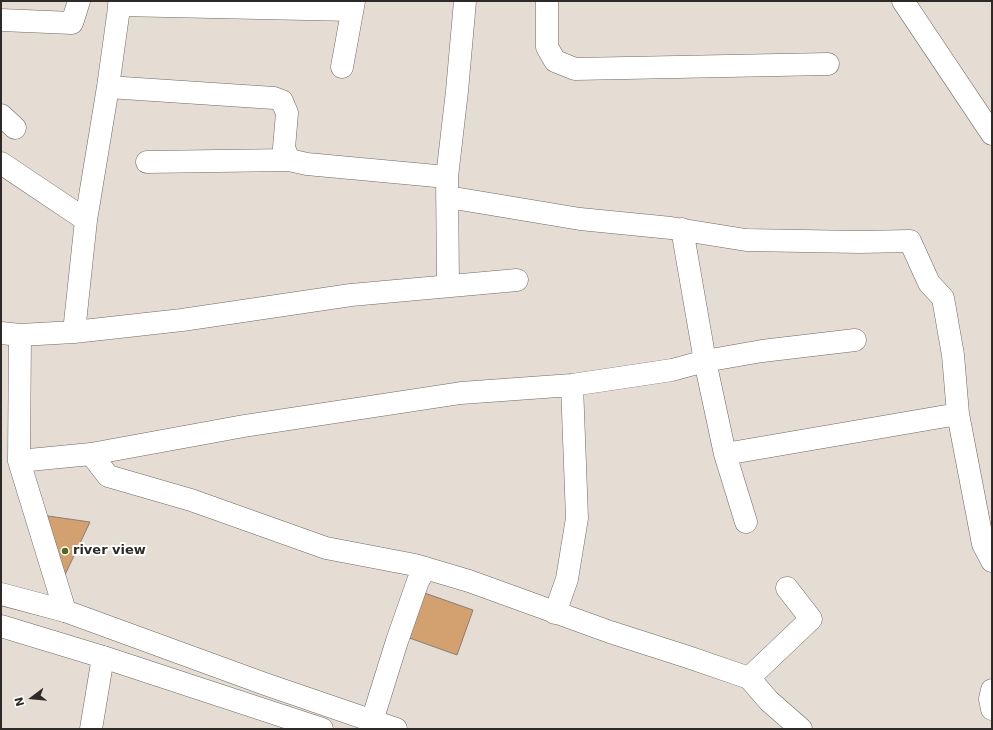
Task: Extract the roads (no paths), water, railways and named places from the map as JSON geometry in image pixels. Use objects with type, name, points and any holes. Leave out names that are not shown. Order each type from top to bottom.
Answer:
[{"type":"street","points":[[1,20],[72,23],[79,1]]},
{"type":"street","points":[[448,286],[447,187],[465,1]]},
{"type":"street","points":[[547,1],[547,47],[555,61],[575,69],[828,64]]},
{"type":"street","points":[[903,1],[992,134]]},
{"type":"street","points":[[74,332],[86,220],[120,3],[353,6],[342,67]]},
{"type":"street","points":[[108,87],[274,98],[282,101],[287,113],[284,148],[289,160]]},
{"type":"street","points":[[147,162],[289,160],[447,187],[580,219],[682,229],[746,240],[910,241],[929,283],[943,298],[953,355],[958,414],[983,544],[992,561]]},
{"type":"street","points":[[1,164],[86,220]]},
{"type":"street","points":[[682,229],[705,361],[725,454],[746,522]]},
{"type":"street","points":[[65,611],[19,461],[11,334],[74,332],[190,319],[351,295],[517,280]]},
{"type":"street","points":[[19,461],[90,454],[244,426],[461,393],[572,385],[672,370],[705,361],[762,351],[855,340]]},
{"type":"street","points":[[555,613],[567,579],[577,518],[572,385]]},
{"type":"street","points":[[725,454],[958,414]]},
{"type":"street","points":[[90,454],[108,476],[190,500],[326,548],[426,568],[470,581],[555,613],[749,678],[769,701],[801,729]]},
{"type":"street","points":[[372,721],[397,641],[418,581],[426,568]]},
{"type":"street","points":[[749,678],[811,619],[787,588]]},
{"type":"street","points":[[1,594],[65,611],[396,729]]},
{"type":"street","points":[[1,626],[103,657],[322,729]]},
{"type":"street","points":[[91,729],[103,657]]},
{"type":"street","points":[[992,690],[990,699],[992,709]]},
{"type":"place","name":"river view","points":[[65,551]]}]
